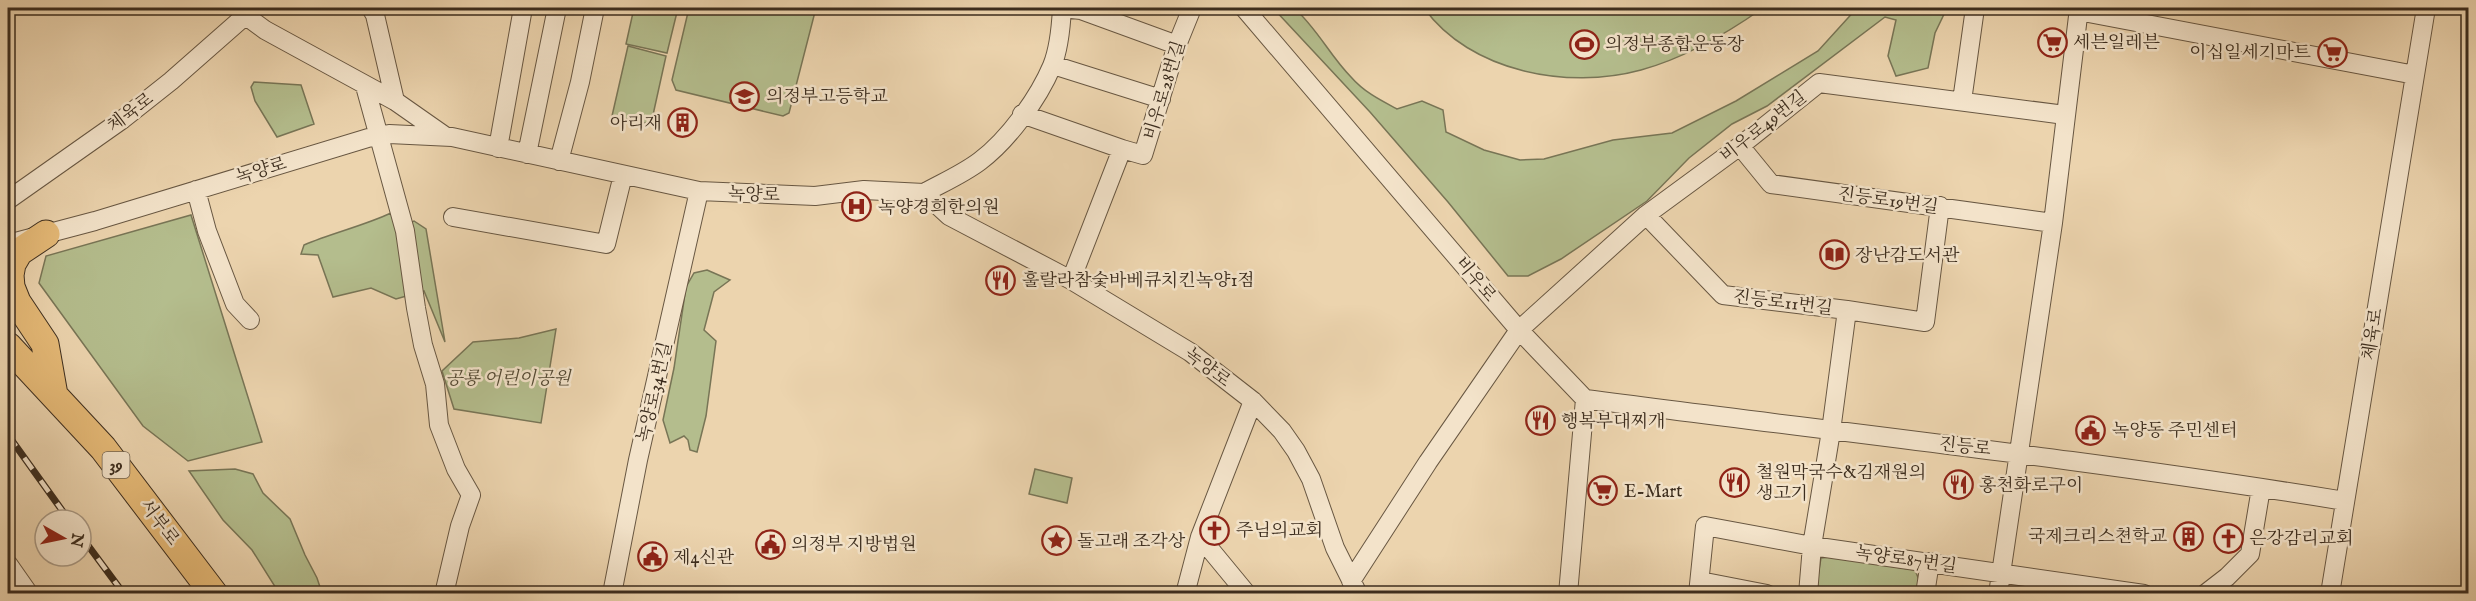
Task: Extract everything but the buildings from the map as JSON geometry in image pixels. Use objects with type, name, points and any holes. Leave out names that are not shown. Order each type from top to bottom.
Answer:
[{"type":"main road","points":[[46,234],[19,252],[12,264],[10,281],[17,302],[45,344],[54,395]]},
{"type":"main road","name":"서부로","points":[[8,345],[104,448],[214,594]]},
{"type":"street","points":[[371,8],[375,15],[395,101]]},
{"type":"street","points":[[498,148],[523,8]]},
{"type":"street","points":[[527,154],[557,8]]},
{"type":"street","points":[[559,161],[580,82],[595,8]]},
{"type":"street","points":[[924,193],[979,162],[1008,135],[1041,87],[1053,64],[1061,28],[1062,8],[1081,10],[1177,45]]},
{"type":"street","name":"비우로28번길","points":[[1071,280],[1122,149],[1143,155],[1177,45],[1192,8]]},
{"type":"street","name":"비우로","points":[[1244,8],[1519,330],[1585,399]]},
{"type":"street","points":[[1962,101],[1975,8]]},
{"type":"street","name":"체육로","points":[[2330,594],[2426,8]]},
{"type":"street","points":[[1998,594],[2053,223],[2079,9],[2415,75]]},
{"type":"street","name":"체육로","points":[[8,200],[123,119],[250,12],[265,30],[395,101],[445,136]]},
{"type":"street","points":[[1053,64],[1161,99]]},
{"type":"street","name":"비우로49번길","points":[[1519,330],[1646,215],[1740,146],[1819,82],[2065,115]]},
{"type":"street","points":[[365,86],[405,231],[418,317],[435,384],[439,425],[456,469],[471,495],[460,526],[444,594]]},
{"type":"street","points":[[1022,114],[1122,149]]},
{"type":"street","name":"녹양로","points":[[8,244],[380,136],[445,136],[699,191],[815,196],[864,190],[924,193],[950,216],[1071,280],[1190,352],[1253,401],[1282,431],[1296,452],[1311,480],[1335,548],[1354,587]]},
{"type":"street","name":"진등로19번길","points":[[1740,146],[1771,184],[2053,223]]},
{"type":"street","points":[[453,217],[606,244],[623,175]]},
{"type":"street","points":[[196,190],[207,231],[235,304],[250,320]]},
{"type":"street","name":"녹양로34번길","points":[[612,594],[639,460],[699,191]]},
{"type":"street","name":"진등로11번길","points":[[1646,215],[1723,295],[1925,322],[1940,206]]},
{"type":"street","name":"진등로11번길","points":[[1831,431],[1847,310]]},
{"type":"street","name":"녹양로","points":[[1354,587],[1428,462],[1519,330]]},
{"type":"street","points":[[1568,594],[1585,399]]},
{"type":"street","name":"진등로","points":[[1585,399],[1831,431],[2019,452],[2345,501]]},
{"type":"street","points":[[1185,594],[1200,537],[1253,401]]},
{"type":"street","points":[[1808,594],[1812,546],[1831,431]]},
{"type":"street","points":[[2205,594],[2227,577],[2250,554],[2260,488]]},
{"type":"street","name":"녹양로87번길","points":[[1699,587],[1705,526],[1812,546],[2001,572],[2085,589],[2144,594]]},
{"type":"street","points":[[1200,537],[1247,594]]},
{"type":"street","points":[[1925,594],[1930,562]]},
{"type":"street","points":[[10,572],[29,594]]},
{"type":"street","points":[[1699,587],[1767,594]]},
{"type":"green space","points":[[634,8],[678,8],[667,53],[626,44]]},
{"type":"green space","points":[[689,8],[816,8],[789,113],[783,116],[676,90],[672,80]]},
{"type":"green space","points":[[1273,8],[1294,8],[1310,24],[1343,69],[1372,95],[1397,109],[1422,101],[1443,110],[1446,132],[1484,150],[1520,160],[1544,159],[1613,140],[1672,133],[1736,101],[1818,51],[1857,8],[1947,8],[1935,33],[1928,68],[1896,76],[1888,56],[1896,20],[1885,17],[1767,106],[1732,124],[1689,158],[1647,201],[1561,259],[1528,276],[1508,276],[1370,112]]},
{"type":"green space","name":"의정부종합운동장","points":[[1424,8],[1763,8],[1720,36],[1673,59],[1641,70],[1613,76],[1583,78],[1552,76],[1494,61],[1467,48],[1444,30]]},
{"type":"green space","points":[[628,46],[666,56],[651,124],[612,116]]},
{"type":"green space","points":[[254,82],[301,85],[314,124],[277,137],[255,101],[251,87]]},
{"type":"green space","points":[[391,213],[397,228],[414,221],[426,229],[445,342],[424,291],[396,299],[371,288],[333,297],[318,255],[301,254],[304,245]]},
{"type":"green space","points":[[191,215],[262,442],[188,461],[143,426],[39,283],[46,256]]},
{"type":"green space","points":[[707,270],[730,280],[714,292],[704,330],[716,341],[706,416],[697,452],[690,450],[688,440],[684,436],[670,443],[663,420],[674,368],[686,287],[694,273]]},
{"type":"green space","name":"공룡 어린이공원","points":[[556,329],[541,423],[454,409],[442,371],[473,342],[519,338]]},
{"type":"green space","points":[[235,469],[253,474],[263,493],[290,519],[322,593],[279,593],[252,550],[223,520],[189,471]]},
{"type":"green space","points":[[1035,469],[1072,478],[1067,503],[1029,494]]},
{"type":"green space","points":[[1830,557],[1915,570],[1919,580],[1916,593],[1815,594],[1821,558]]},
{"type":"railway","points":[[8,435],[60,508]]},
{"type":"railway","points":[[93,552],[124,594]]},
{"type":"place","name":"세븐일레븐","points":[[2052,42]]},
{"type":"place","name":"의정부종합운동장","points":[[1584,44]]},
{"type":"place","name":"이십일세기마트","points":[[2332,52]]},
{"type":"place","name":"의정부고등학교","points":[[745,96]]},
{"type":"place","name":"아리재","points":[[683,123]]},
{"type":"place","name":"녹양경희한의원","points":[[857,207]]},
{"type":"place","name":"장난감도서관","points":[[1834,255]]},
{"type":"place","name":"훌랄라참숯바베큐치킨녹양1점","points":[[1001,280]]},
{"type":"place","name":"행복부대찌개","points":[[1540,421]]},
{"type":"place","name":"녹양동 주민센터","points":[[2091,430]]},
{"type":"place","name":"철원막국수&김재원의 생고기","points":[[1735,482]]},
{"type":"place","name":"홍천화로구이","points":[[1958,485]]},
{"type":"place","name":"E-Mart","points":[[1603,491]]},
{"type":"place","name":"주님의교회","points":[[1215,530]]},
{"type":"place","name":"국제크리스쳔학교","points":[[2188,536]]},
{"type":"place","name":"은강감리교회","points":[[2228,538]]},
{"type":"place","name":"돌고래 조각상","points":[[1056,541]]},
{"type":"place","name":"의정부 지방법원","points":[[770,544]]},
{"type":"place","name":"제4신관","points":[[652,557]]}]
